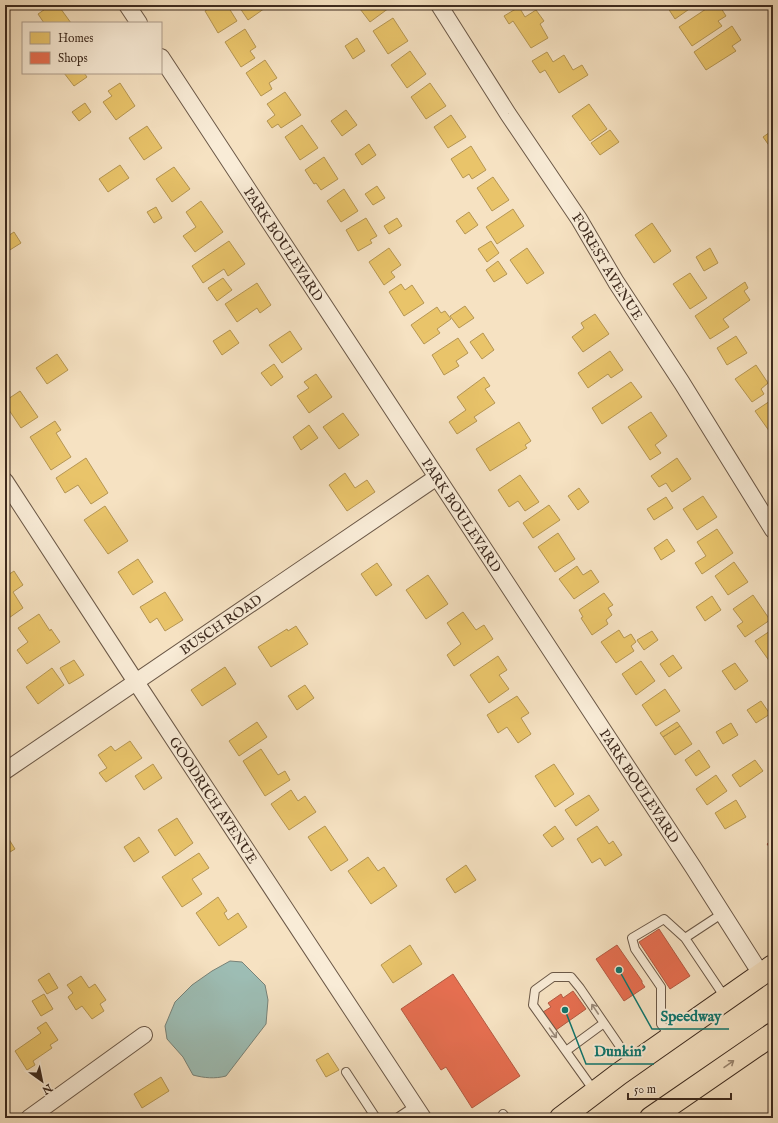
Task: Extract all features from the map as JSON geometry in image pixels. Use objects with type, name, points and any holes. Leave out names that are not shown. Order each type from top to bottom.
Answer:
[{"type":"main road","points":[[561,1118],[633,1064],[767,970]]},
{"type":"main road","points":[[651,1118],[773,1034]]},
{"type":"street","points":[[127,5],[138,22]]},
{"type":"street","name":"FOREST AVENUE","points":[[439,5],[508,114],[579,219],[616,282],[682,382],[773,530]]},
{"type":"street","name":"PARK BOULEVARD","points":[[162,59],[723,913],[767,970]]},
{"type":"street","name":"BUSCH ROAD","points":[[5,771],[437,477]]},
{"type":"street","name":"GOODRICH AVENUE","points":[[5,481],[419,1112]]},
{"type":"street","points":[[29,1118],[144,1035]]},
{"type":"lane","points":[[685,938],[723,913]]},
{"type":"lane","points":[[671,1038],[661,1024],[662,987],[635,948],[632,938],[664,918],[685,938],[726,998]]},
{"type":"lane","points":[[595,1092],[533,1005],[535,990],[553,977],[571,977],[633,1064]]},
{"type":"lane","points":[[566,1051],[604,1023]]},
{"type":"lane","points":[[346,1072],[376,1118]]},
{"type":"lane","points":[[397,1118],[419,1112]]},
{"type":"water","points":[[230,961],[242,962],[265,985],[268,1000],[266,1024],[226,1076],[210,1078],[193,1075],[183,1057],[167,1039],[165,1026],[175,1002],[192,985]]},
{"type":"building: Homes","points":[[51,5],[58,5],[70,22],[43,22],[38,14]]},
{"type":"building: Homes","points":[[214,5],[227,5],[237,21],[218,33],[205,11]]},
{"type":"building: Homes","points":[[244,5],[268,6],[248,20],[240,8]]},
{"type":"building: Homes","points":[[357,5],[387,5],[389,8],[370,22]]},
{"type":"building: Homes","points":[[666,5],[695,5],[675,19]]},
{"type":"building: Homes","points":[[712,5],[719,5],[726,16],[718,21],[722,26],[692,46],[679,27]]},
{"type":"building: Homes","points":[[519,7],[525,17],[536,10],[544,21],[540,24],[548,38],[531,48],[513,21],[509,24],[504,16]]},
{"type":"building: Homes","points":[[393,18],[408,41],[388,54],[373,31]]},
{"type":"building: Homes","points":[[732,26],[741,40],[732,46],[736,51],[706,70],[694,52]]},
{"type":"building: Homes","points":[[245,29],[256,47],[250,51],[255,58],[241,67],[225,42]]},
{"type":"building: Homes","points":[[357,38],[365,51],[353,59],[345,46]]},
{"type":"building: Homes","points":[[410,51],[426,74],[407,88],[391,65]]},
{"type":"building: Homes","points":[[547,52],[553,62],[564,55],[573,70],[582,65],[588,75],[559,93],[545,70],[540,73],[532,61]]},
{"type":"building: Homes","points":[[265,60],[277,78],[269,83],[272,89],[261,96],[246,73]]},
{"type":"building: Homes","points":[[65,74],[85,74],[87,77],[74,86]]},
{"type":"building: Homes","points":[[120,83],[135,106],[116,120],[103,102],[112,96],[108,91]]},
{"type":"building: Homes","points":[[430,83],[446,106],[426,119],[411,97]]},
{"type":"building: Homes","points":[[285,92],[301,115],[281,128],[278,124],[272,128],[267,121],[275,115],[267,104]]},
{"type":"building: Homes","points":[[85,103],[91,112],[79,121],[72,112]]},
{"type":"building: Homes","points":[[589,104],[607,129],[590,141],[572,116]]},
{"type":"building: Homes","points":[[346,110],[357,125],[342,136],[331,121]]},
{"type":"building: Homes","points":[[451,115],[466,137],[448,148],[434,127]]},
{"type":"building: Homes","points":[[302,125],[318,148],[300,160],[285,137]]},
{"type":"building: Homes","points":[[147,126],[162,148],[144,160],[129,138]]},
{"type":"building: Homes","points":[[610,130],[619,142],[600,155],[591,143]]},
{"type":"building: Homes","points":[[773,130],[773,151],[763,137]]},
{"type":"building: Homes","points":[[369,144],[376,155],[362,165],[355,154]]},
{"type":"building: Homes","points":[[471,146],[486,170],[472,179],[469,174],[463,178],[451,159]]},
{"type":"building: Homes","points":[[324,157],[338,179],[321,190],[316,183],[314,184],[305,170]]},
{"type":"building: Homes","points":[[120,165],[129,178],[108,192],[99,179]]},
{"type":"building: Homes","points":[[174,167],[190,189],[172,202],[156,179]]},
{"type":"building: Homes","points":[[493,177],[509,200],[492,211],[477,188]]},
{"type":"building: Homes","points":[[377,186],[385,198],[373,205],[365,194]]},
{"type":"building: Homes","points":[[344,189],[358,211],[341,222],[327,201]]},
{"type":"building: Homes","points":[[201,201],[223,232],[195,252],[183,236],[196,227],[186,212]]},
{"type":"building: Homes","points":[[156,207],[162,218],[154,223],[147,212]]},
{"type":"building: Homes","points":[[513,209],[524,226],[497,244],[486,227]]},
{"type":"building: Homes","points":[[469,212],[478,225],[465,234],[456,221]]},
{"type":"building: Homes","points":[[366,218],[377,236],[370,240],[372,243],[358,251],[346,230]]},
{"type":"building: Homes","points":[[397,218],[402,226],[389,234],[384,226]]},
{"type":"building: Homes","points":[[652,223],[671,251],[654,263],[635,235]]},
{"type":"building: Homes","points":[[5,224],[10,231],[5,234]]},
{"type":"building: Homes","points":[[14,232],[21,243],[5,253],[5,238]]},
{"type":"building: Homes","points":[[229,241],[245,264],[228,276],[224,269],[203,283],[192,266]]},
{"type":"building: Homes","points":[[491,241],[499,253],[487,262],[478,249]]},
{"type":"building: Homes","points":[[389,248],[401,265],[391,272],[395,277],[384,285],[369,262]]},
{"type":"building: Homes","points":[[527,248],[544,273],[527,284],[510,260]]},
{"type":"building: Homes","points":[[710,248],[718,263],[704,271],[696,257]]},
{"type":"building: Homes","points":[[498,261],[507,274],[494,282],[486,270]]},
{"type":"building: Homes","points":[[690,273],[707,298],[690,309],[673,284]]},
{"type":"building: Homes","points":[[223,278],[232,290],[217,301],[208,288]]},
{"type":"building: Homes","points":[[745,282],[748,288],[744,291],[750,300],[723,319],[729,327],[710,339],[695,316]]},
{"type":"building: Homes","points":[[257,283],[271,305],[260,313],[257,308],[237,322],[225,304]]},
{"type":"building: Homes","points":[[401,284],[405,290],[412,285],[424,303],[404,316],[389,292]]},
{"type":"building: Homes","points":[[465,306],[474,318],[459,328],[450,316]]},
{"type":"building: Homes","points":[[437,307],[441,313],[445,311],[451,319],[437,329],[440,333],[424,344],[411,325]]},
{"type":"building: Homes","points":[[595,314],[609,334],[583,352],[572,337],[584,328],[581,323]]},
{"type":"building: Homes","points":[[230,330],[239,343],[222,355],[213,341]]},
{"type":"building: Homes","points":[[290,331],[302,349],[282,363],[269,345]]},
{"type":"building: Homes","points":[[483,333],[494,350],[482,359],[470,342]]},
{"type":"building: Homes","points":[[736,336],[747,353],[727,365],[717,348]]},
{"type":"building: Homes","points":[[458,338],[468,353],[456,361],[459,366],[444,375],[432,355]]},
{"type":"building: Homes","points":[[610,351],[623,370],[611,378],[608,374],[588,388],[578,373]]},
{"type":"building: Homes","points":[[57,354],[68,370],[47,384],[36,368]]},
{"type":"building: Homes","points":[[274,364],[283,377],[271,386],[261,373]]},
{"type":"building: Homes","points":[[756,365],[768,383],[761,389],[764,394],[752,402],[735,379]]},
{"type":"building: Homes","points":[[316,374],[332,397],[309,413],[297,396],[309,388],[304,382]]},
{"type":"building: Homes","points":[[484,377],[490,386],[485,389],[495,403],[474,417],[477,421],[457,434],[449,422],[466,410],[457,397]]},
{"type":"building: Homes","points":[[631,382],[642,397],[602,424],[592,408]]},
{"type":"building: Homes","points":[[20,391],[38,417],[21,428],[5,404],[5,401]]},
{"type":"building: Homes","points":[[773,399],[773,434],[772,435],[755,411]]},
{"type":"building: Homes","points":[[651,412],[667,436],[655,445],[661,453],[650,460],[628,427]]},
{"type":"building: Homes","points":[[343,413],[359,435],[339,449],[323,427]]},
{"type":"building: Homes","points":[[55,421],[61,430],[56,433],[71,457],[51,470],[30,437]]},
{"type":"building: Homes","points":[[519,422],[531,441],[525,445],[527,448],[490,471],[476,449]]},
{"type":"building: Homes","points":[[309,425],[318,438],[301,450],[293,437]]},
{"type":"building: Homes","points":[[86,458],[108,493],[91,504],[78,485],[65,493],[56,478]]},
{"type":"building: Homes","points":[[677,458],[691,479],[672,492],[666,483],[659,487],[651,476]]},
{"type":"building: Homes","points":[[345,473],[355,488],[367,480],[375,492],[347,511],[329,485]]},
{"type":"building: Homes","points":[[520,475],[539,502],[525,511],[518,501],[509,507],[498,490]]},
{"type":"building: Homes","points":[[579,488],[589,502],[578,510],[568,496]]},
{"type":"building: Homes","points":[[703,496],[717,517],[697,530],[683,509]]},
{"type":"building: Homes","points":[[666,497],[673,508],[654,520],[647,509]]},
{"type":"building: Homes","points":[[549,505],[560,520],[533,538],[523,523]]},
{"type":"building: Homes","points":[[105,506],[128,541],[108,554],[84,520]]},
{"type":"building: Homes","points":[[717,529],[733,553],[702,574],[695,563],[706,556],[697,542]]},
{"type":"building: Homes","points":[[558,533],[575,559],[555,572],[538,547]]},
{"type":"building: Homes","points":[[667,539],[675,551],[661,560],[654,548]]},
{"type":"building: Homes","points":[[138,559],[153,582],[133,595],[118,572]]},
{"type":"building: Homes","points":[[734,562],[748,582],[728,595],[715,576]]},
{"type":"building: Homes","points":[[377,563],[392,585],[376,596],[361,574]]},
{"type":"building: Homes","points":[[577,566],[583,575],[591,570],[599,582],[574,599],[559,579]]},
{"type":"building: Homes","points":[[14,571],[23,585],[13,592],[23,608],[6,620],[5,577]]},
{"type":"building: Homes","points":[[428,575],[448,604],[426,619],[406,590]]},
{"type":"building: Homes","points":[[165,592],[183,620],[165,631],[157,618],[150,623],[140,607]]},
{"type":"building: Homes","points":[[604,593],[613,605],[608,608],[612,615],[606,620],[608,624],[592,635],[581,618],[583,617],[579,610]]},
{"type":"building: Homes","points":[[753,595],[770,620],[745,637],[737,626],[743,622],[733,609]]},
{"type":"building: Homes","points":[[712,596],[721,610],[705,621],[696,607]]},
{"type":"building: Homes","points":[[463,612],[476,630],[484,625],[493,639],[454,666],[447,655],[461,644],[447,623]]},
{"type":"building: Homes","points":[[39,614],[50,631],[51,629],[60,642],[27,664],[17,650],[28,642],[18,628]]},
{"type":"building: Homes","points":[[296,626],[308,644],[271,667],[258,647],[287,629],[288,631]]},
{"type":"building: Homes","points":[[773,629],[773,660],[770,662],[755,641]]},
{"type":"building: Homes","points":[[619,630],[624,638],[631,634],[636,642],[631,646],[634,651],[616,663],[601,642]]},
{"type":"building: Homes","points":[[652,631],[658,640],[644,650],[637,640]]},
{"type":"building: Homes","points":[[673,655],[682,668],[669,677],[660,664]]},
{"type":"building: Homes","points":[[498,656],[507,670],[499,675],[509,689],[489,703],[470,675]]},
{"type":"building: Homes","points":[[74,660],[84,675],[69,684],[60,668]]},
{"type":"building: Homes","points":[[641,661],[655,681],[636,695],[622,674]]},
{"type":"building: Homes","points":[[735,663],[748,681],[735,690],[722,671]]},
{"type":"building: Homes","points":[[225,667],[236,684],[202,706],[191,690]]},
{"type":"building: Homes","points":[[52,668],[64,685],[38,704],[26,687]]},
{"type":"building: Homes","points":[[305,685],[314,698],[297,710],[288,696]]},
{"type":"building: Homes","points":[[665,689],[680,711],[656,726],[642,705]]},
{"type":"building: Homes","points":[[517,696],[529,713],[521,718],[531,734],[518,743],[507,727],[498,733],[487,715]]},
{"type":"building: Homes","points":[[761,701],[770,714],[756,723],[747,710]]},
{"type":"building: Homes","points":[[257,722],[267,737],[239,756],[229,741]]},
{"type":"building: Homes","points":[[677,722],[680,726],[663,737],[660,733]]},
{"type":"building: Homes","points":[[731,723],[738,735],[723,744],[716,732]]},
{"type":"building: Homes","points":[[680,726],[692,744],[675,755],[663,737]]},
{"type":"building: Homes","points":[[130,741],[142,758],[106,782],[99,773],[107,768],[98,755],[111,746],[115,751]]},
{"type":"building: Homes","points":[[261,749],[278,775],[285,771],[290,780],[265,796],[243,761]]},
{"type":"building: Homes","points":[[699,750],[710,767],[696,776],[685,760]]},
{"type":"building: Homes","points":[[755,760],[763,771],[740,787],[732,775]]},
{"type":"building: Homes","points":[[153,764],[162,778],[144,790],[135,776]]},
{"type":"building: Homes","points":[[554,764],[574,794],[555,807],[535,776]]},
{"type":"building: Homes","points":[[716,775],[727,791],[707,805],[696,789]]},
{"type":"building: Homes","points":[[291,790],[298,801],[305,796],[316,812],[289,830],[271,804]]},
{"type":"building: Homes","points":[[589,795],[599,810],[576,826],[565,810]]},
{"type":"building: Homes","points":[[736,800],[746,817],[725,829],[715,813]]},
{"type":"building: Homes","points":[[177,818],[193,843],[175,856],[158,830]]},
{"type":"building: Homes","points":[[325,826],[348,860],[331,871],[308,837]]},
{"type":"building: Homes","points":[[555,826],[564,839],[552,847],[543,835]]},
{"type":"building: Homes","points":[[597,826],[609,844],[613,841],[622,855],[605,866],[600,858],[592,863],[577,839]]},
{"type":"building: Homes","points":[[5,833],[15,849],[5,855]]},
{"type":"building: Homes","points":[[139,837],[149,852],[134,862],[124,847]]},
{"type":"building: Homes","points":[[199,853],[209,868],[192,879],[202,894],[182,907],[162,877]]},
{"type":"building: Homes","points":[[368,857],[378,871],[384,867],[397,886],[371,904],[348,871]]},
{"type":"building: Homes","points":[[466,865],[476,880],[455,893],[446,879]]},
{"type":"building: Homes","points":[[218,897],[227,911],[224,913],[228,920],[238,913],[247,927],[219,946],[196,913]]},
{"type":"building: Homes","points":[[410,945],[422,964],[393,983],[381,965]]},
{"type":"building: Homes","points":[[49,973],[58,988],[47,994],[38,980]]},
{"type":"building: Homes","points":[[81,976],[89,988],[95,984],[106,1000],[100,1004],[104,1011],[92,1019],[82,1006],[76,1010],[68,997],[73,993],[67,985]]},
{"type":"building: Homes","points":[[44,994],[53,1009],[41,1016],[32,1001]]},
{"type":"building: Homes","points":[[46,1022],[58,1040],[50,1045],[52,1048],[33,1061],[35,1065],[27,1070],[15,1051],[41,1033],[37,1028]]},
{"type":"building: Homes","points":[[328,1053],[339,1070],[326,1077],[316,1060]]},
{"type":"building: Homes","points":[[161,1077],[169,1091],[142,1108],[134,1094]]},
{"type":"building: Homes","points":[[108,1113],[111,1118],[101,1118]]},
{"type":"building: Shops","points":[[773,840],[773,852],[767,844]]},
{"type":"building: Shops","points":[[659,929],[690,976],[670,989],[639,942]]},
{"type":"building: Shops","points":[[617,945],[645,987],[624,1001],[596,959]]},
{"type":"building: Shops","points":[[453,974],[520,1076],[472,1108],[446,1067],[441,1070],[401,1009]]},
{"type":"building: Shops","points":[[573,991],[586,1009],[556,1030],[543,1012],[551,1007],[548,1003],[561,994],[563,998]]},
{"type":"place","name":"Speedway","points":[[619,970]]},
{"type":"place","name":"Dunkin'","points":[[565,1010]]}]
